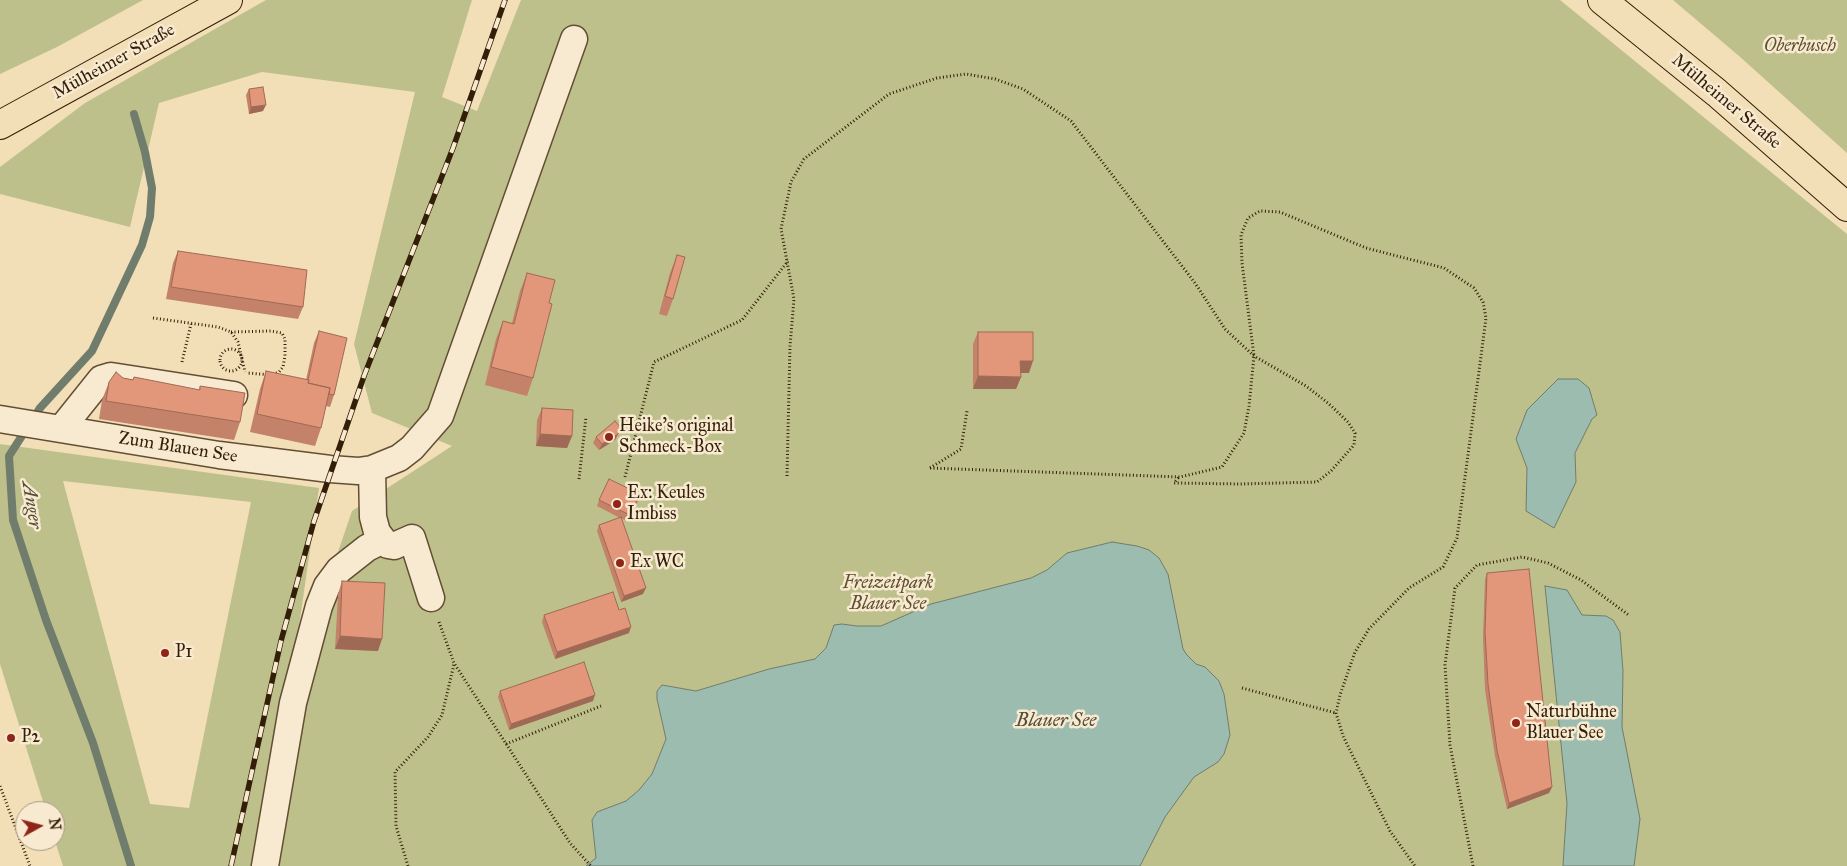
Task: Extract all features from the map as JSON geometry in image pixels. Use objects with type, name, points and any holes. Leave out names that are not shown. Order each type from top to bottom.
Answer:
[{"type":"main road","name":"Mülheimer Straße","points":[[0,124],[228,0]]},
{"type":"main road","name":"Mülheimer Straße","points":[[1602,0],[1717,93],[1847,207]]},
{"type":"street","points":[[434,607],[412,538],[394,546],[388,545],[377,532],[365,470],[399,458],[412,448],[440,416],[574,39]]},
{"type":"street","points":[[54,429],[101,379],[111,376],[179,385],[244,385]]},
{"type":"street","name":"Zum Blauen See","points":[[6,421],[227,456],[365,470]]},
{"type":"street","points":[[265,866],[293,703],[318,606],[327,586],[339,570],[367,548],[383,540]]},
{"type":"path","points":[[787,476],[790,346],[794,299],[781,229],[791,182],[804,159],[888,94],[937,78],[966,74],[995,79],[1022,89],[1071,121],[1195,283],[1225,329],[1254,356],[1306,386],[1328,403],[1348,422],[1355,433],[1354,445],[1331,471],[1317,482],[1174,483],[1180,476]]},
{"type":"path","points":[[967,411],[961,449],[930,468],[1180,476],[1222,467],[1234,452],[1244,433],[1254,356],[1242,263],[1241,235],[1248,218],[1260,211],[1280,212],[1366,248],[1444,268],[1474,288],[1483,302],[1486,318],[1457,538],[1443,567],[1409,588],[1370,629],[1355,652],[1336,713],[1343,736],[1390,831],[1415,866]]},
{"type":"path","points":[[625,477],[654,362],[742,320],[788,260]]},
{"type":"path","points":[[179,385],[183,352],[191,324]]},
{"type":"path","points":[[231,332],[282,333],[285,339],[283,367],[272,375],[244,385]]},
{"type":"path","points":[[228,350],[235,350],[242,358],[240,366],[235,370],[227,370],[221,364],[221,356],[228,350]]},
{"type":"path","points":[[579,479],[586,417]]},
{"type":"path","points":[[1473,866],[1450,745],[1445,665],[1455,588],[1477,565],[1522,557],[1548,563],[1581,580],[1630,616]]},
{"type":"path","points":[[434,607],[454,663],[570,843],[591,866]]},
{"type":"path","points":[[408,866],[396,826],[394,772],[428,737],[442,715],[454,663]]},
{"type":"path","points":[[1242,688],[1336,713]]},
{"type":"path","points":[[506,744],[601,706]]},
{"type":"path","points":[[0,786],[30,866]]},
{"type":"green space","points":[[0,0],[143,0],[57,47],[0,74]]},
{"type":"green space","name":"Freizeitpark Blauer See","points":[[266,0],[472,0],[442,97],[477,111],[521,0],[1560,0],[1847,234],[1847,866],[63,866],[58,851],[65,851],[65,801],[43,801],[0,664],[0,444],[319,488],[289,695],[352,511],[452,446],[372,413],[354,344],[415,92],[262,72],[159,103],[130,227],[0,194],[0,167],[85,103]],"holes":[[[63,481],[251,502],[189,808],[150,804]]]},
{"type":"green space","name":"Oberbusch","points":[[1673,0],[1847,0],[1847,153],[1739,56]]},
{"type":"water","points":[[1558,379],[1578,379],[1589,388],[1597,415],[1592,419],[1575,453],[1576,482],[1554,528],[1526,511],[1527,468],[1516,439],[1527,410]]},
{"type":"water","name":"Blauer See","points":[[1112,542],[1149,550],[1159,558],[1168,574],[1183,649],[1196,664],[1205,667],[1219,681],[1224,694],[1230,735],[1224,754],[1218,762],[1194,777],[1165,817],[1140,866],[586,866],[596,858],[592,820],[597,812],[626,801],[639,790],[652,774],[666,739],[657,699],[657,691],[662,685],[696,691],[769,669],[815,659],[826,648],[834,625],[881,626],[931,604],[1031,578],[1047,570],[1067,553]]},
{"type":"water","points":[[1545,586],[1567,590],[1582,615],[1606,616],[1613,620],[1620,632],[1623,671],[1622,727],[1640,819],[1634,866],[1563,866],[1567,803]]},
{"type":"building","points":[[263,87],[266,105],[251,107],[249,89]]},
{"type":"building","points":[[178,251],[307,270],[303,307],[171,287]]},
{"type":"building","points":[[677,255],[685,257],[673,299],[665,296]]},
{"type":"building","points":[[527,273],[555,280],[549,303],[552,304],[533,378],[491,367],[503,321],[514,324]]},
{"type":"building","points":[[319,331],[347,338],[334,395],[329,394],[330,388],[308,383]]},
{"type":"building","points":[[978,332],[1033,332],[1033,361],[1020,361],[1021,377],[978,376]]},
{"type":"building","points":[[266,371],[309,380],[308,383],[330,388],[321,428],[257,414]]},
{"type":"building","points":[[116,372],[123,378],[133,380],[134,377],[200,390],[200,386],[245,393],[240,422],[106,401],[109,382]]},
{"type":"building","points":[[542,408],[573,410],[572,436],[540,434]]},
{"type":"building","points":[[615,421],[621,428],[618,434],[602,444],[596,437]]},
{"type":"building","name":"Ex: Keules Imbiss","points":[[609,479],[640,494],[630,515],[599,500]]},
{"type":"building","name":"Ex WC","points":[[621,517],[646,588],[624,596],[599,525]]},
{"type":"building","name":"Naturbühne Blauer See","points":[[1529,569],[1552,787],[1509,803],[1497,750],[1488,684],[1485,632],[1487,573]]},
{"type":"building","points":[[342,581],[385,583],[382,639],[340,636]]},
{"type":"building","points":[[613,592],[619,610],[625,608],[631,627],[557,652],[544,615]]},
{"type":"building","points":[[584,662],[595,695],[511,724],[500,691]]},
{"type":"waterway","name":"Anger","points":[[33,419],[40,408],[92,351],[142,245],[150,217],[152,188],[145,152],[134,114]]},
{"type":"waterway","name":"Anger","points":[[27,428],[9,456],[13,520],[46,620],[93,743],[131,866]]},
{"type":"railway","points":[[231,866],[281,641],[314,521],[364,376],[453,148],[505,0]]},
{"type":"place","name":"Heike's original Schmeck-Box","points":[[609,437]]},
{"type":"place","name":"Ex: Keules Imbiss","points":[[617,504]]},
{"type":"place","name":"Ex WC","points":[[620,563]]},
{"type":"place","name":"P1","points":[[165,653]]},
{"type":"place","name":"Naturbühne Blauer See","points":[[1516,723]]},
{"type":"place","name":"P2","points":[[11,738]]}]
